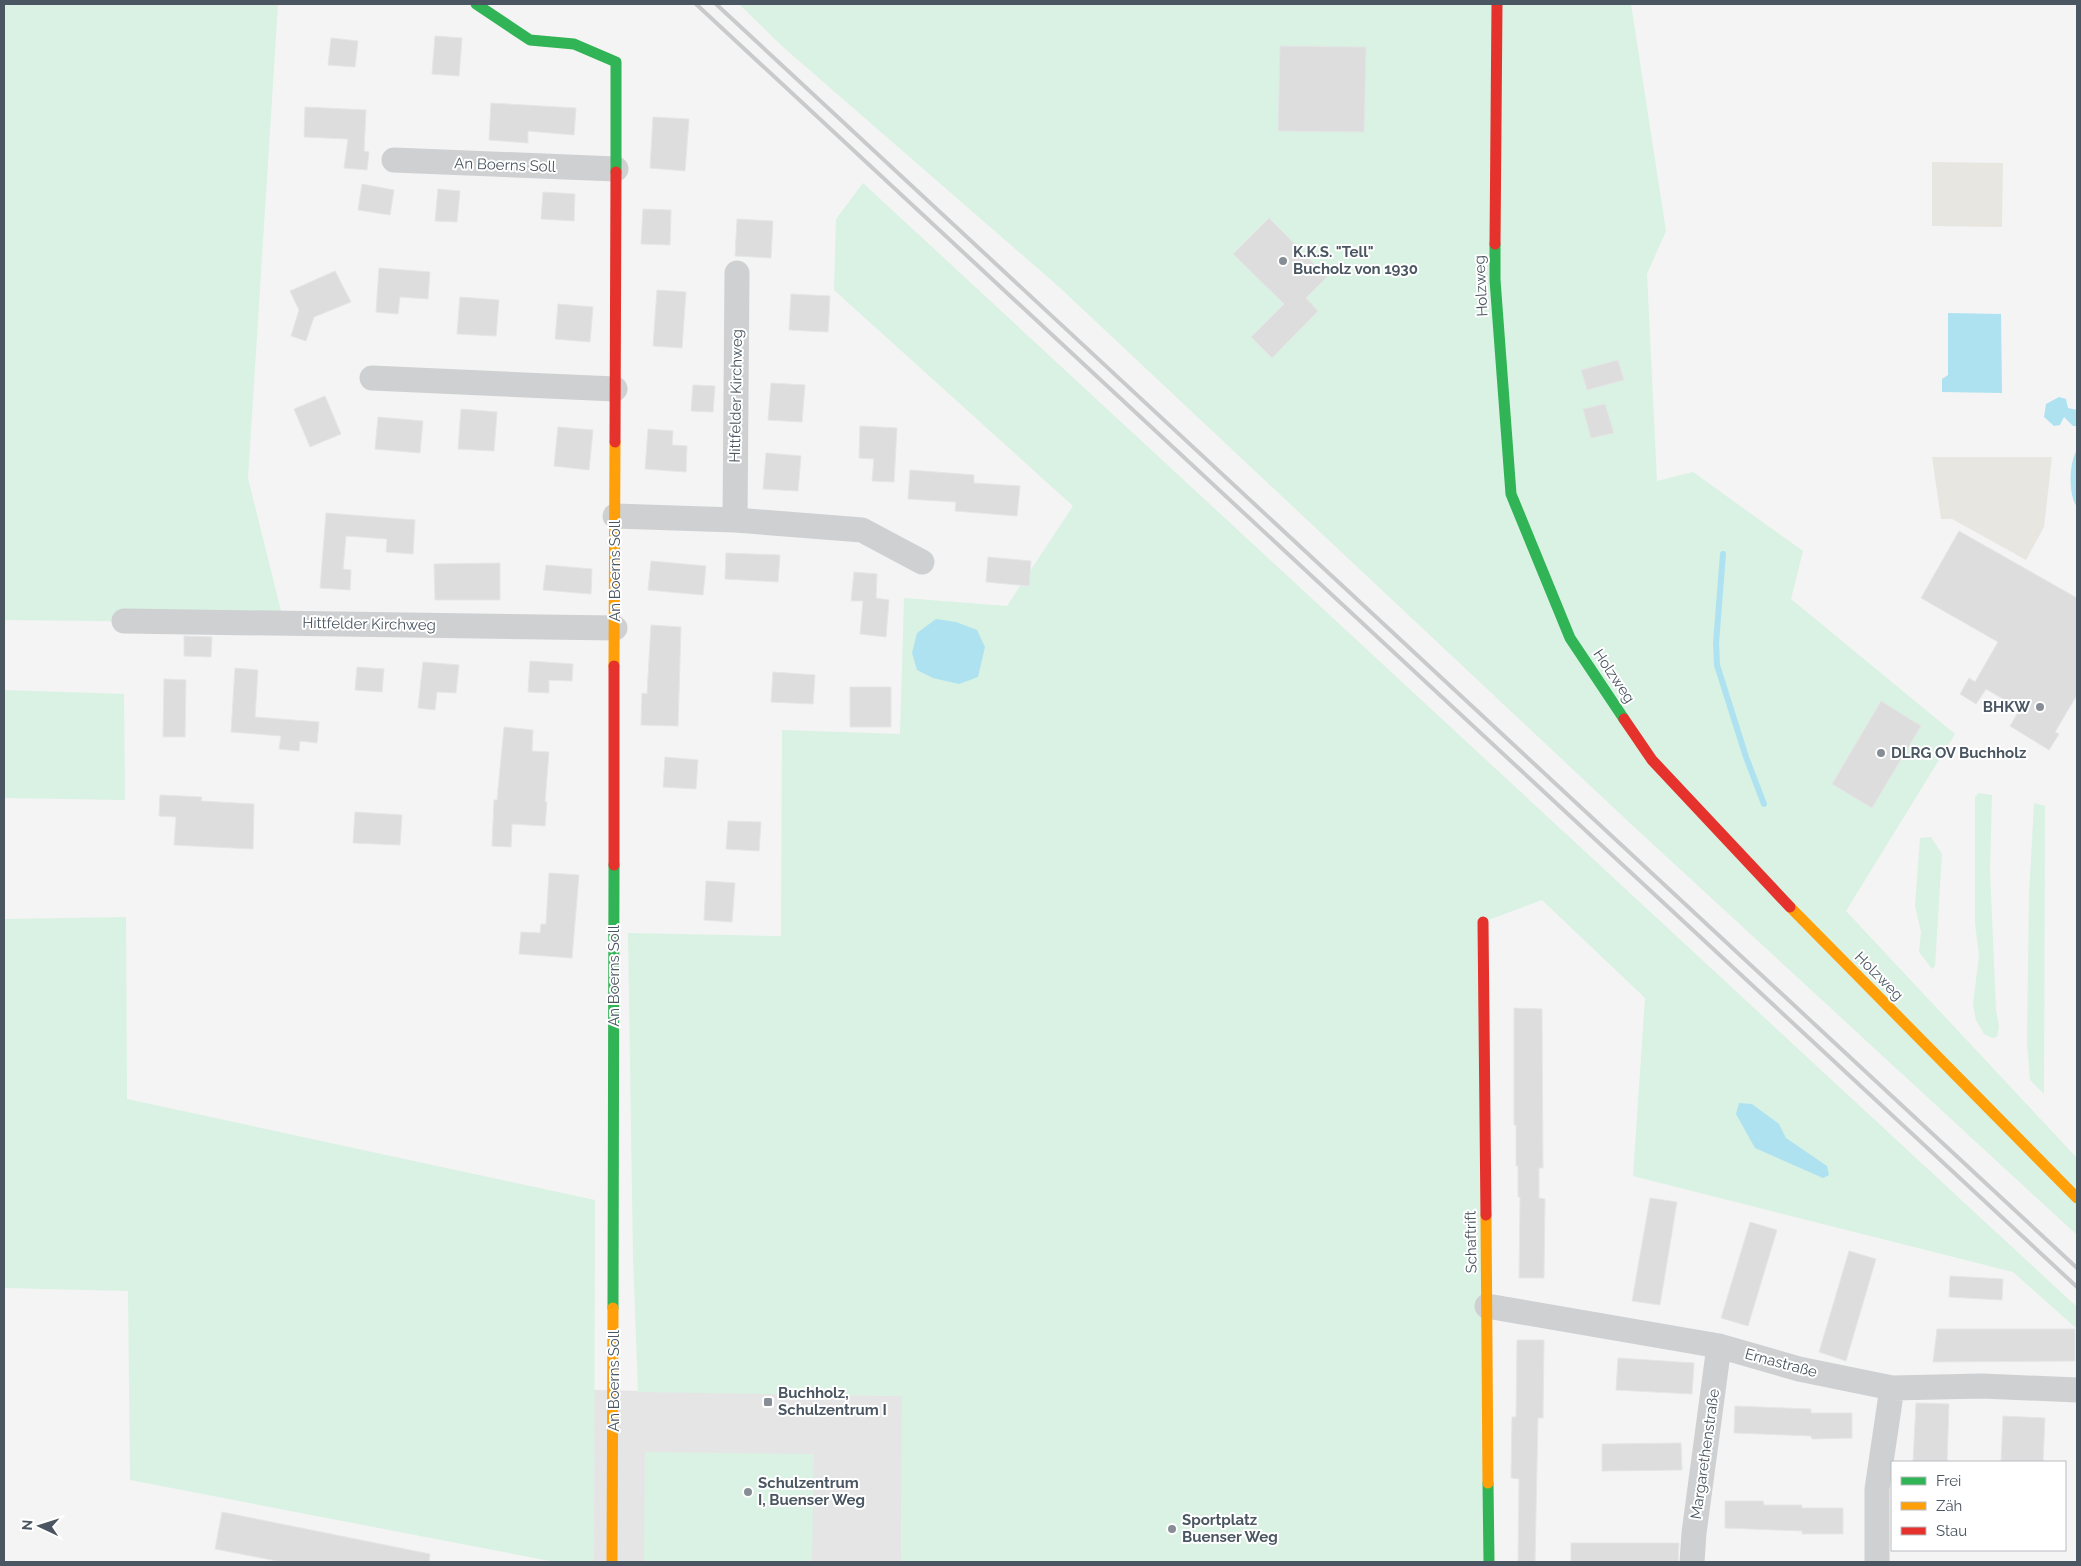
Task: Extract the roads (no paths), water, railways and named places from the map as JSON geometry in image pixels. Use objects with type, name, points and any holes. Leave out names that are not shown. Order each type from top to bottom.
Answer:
[{"type":"street","name":"An Boerns Soll","points":[[476,4],[530,40],[574,44],[616,62],[612,1562]]},
{"type":"street","name":"Holzweg","points":[[1497,4],[1494,280],[1511,494],[1570,638],[1652,760],[1746,863],[2077,1198]]},
{"type":"street","name":"An Boerns Soll","points":[[394,160],[616,169]]},
{"type":"street","name":"Hittfelder Kirchweg","points":[[735,520],[738,273]]},
{"type":"street","points":[[372,378],[615,389]]},
{"type":"street","points":[[615,516],[735,520],[862,530],[922,562]]},
{"type":"street","name":"Hittfelder Kirchweg","points":[[124,622],[615,628]]},
{"type":"street","name":"Schaftrift","points":[[1483,922],[1489,1562]]},
{"type":"street","name":"Ernastraße","points":[[1487,1306],[1719,1346],[1799,1369],[1892,1388],[1982,1386],[2077,1390]]},
{"type":"street","name":"Margarethenstraße","points":[[1692,1562],[1694,1533],[1719,1346]]},
{"type":"street","points":[[1877,1562],[1877,1489],[1892,1388]]},
{"type":"water","points":[[1948,313],[2001,314],[2002,393],[1942,392],[1942,379],[1948,375]]},
{"type":"water","points":[[2059,397],[2066,399],[2068,408],[2077,410],[2077,426],[2073,426],[2064,417],[2060,425],[2054,426],[2044,417],[2046,404]]},
{"type":"water","points":[[2077,450],[2077,507],[2072,495],[2071,470]]},
{"type":"water","points":[[936,619],[956,622],[977,630],[985,647],[978,677],[959,684],[933,678],[917,670],[912,653],[917,633]]},
{"type":"water","points":[[1739,1103],[1752,1104],[1779,1124],[1786,1138],[1827,1166],[1829,1175],[1823,1178],[1755,1148],[1736,1114]]},
{"type":"waterway","points":[[1723,554],[1716,643],[1717,665],[1746,757],[1764,804]]},
{"type":"railway","points":[[696,4],[2077,1287]]},
{"type":"railway","points":[[716,4],[2077,1268]]},
{"type":"place","name":"K.K.S. \"Tell\" Bucholz von 1930","points":[[1283,261]]},
{"type":"place","name":"BHKW","points":[[2040,707]]},
{"type":"place","name":"DLRG OV Buchholz","points":[[1881,753]]},
{"type":"place","name":"Buchholz, Schulzentrum I","points":[[768,1402]]},
{"type":"place","name":"Schulzentrum I, Buenser Weg","points":[[748,1492]]},
{"type":"place","name":"Sportplatz Buenser Weg","points":[[1172,1529]]}]
